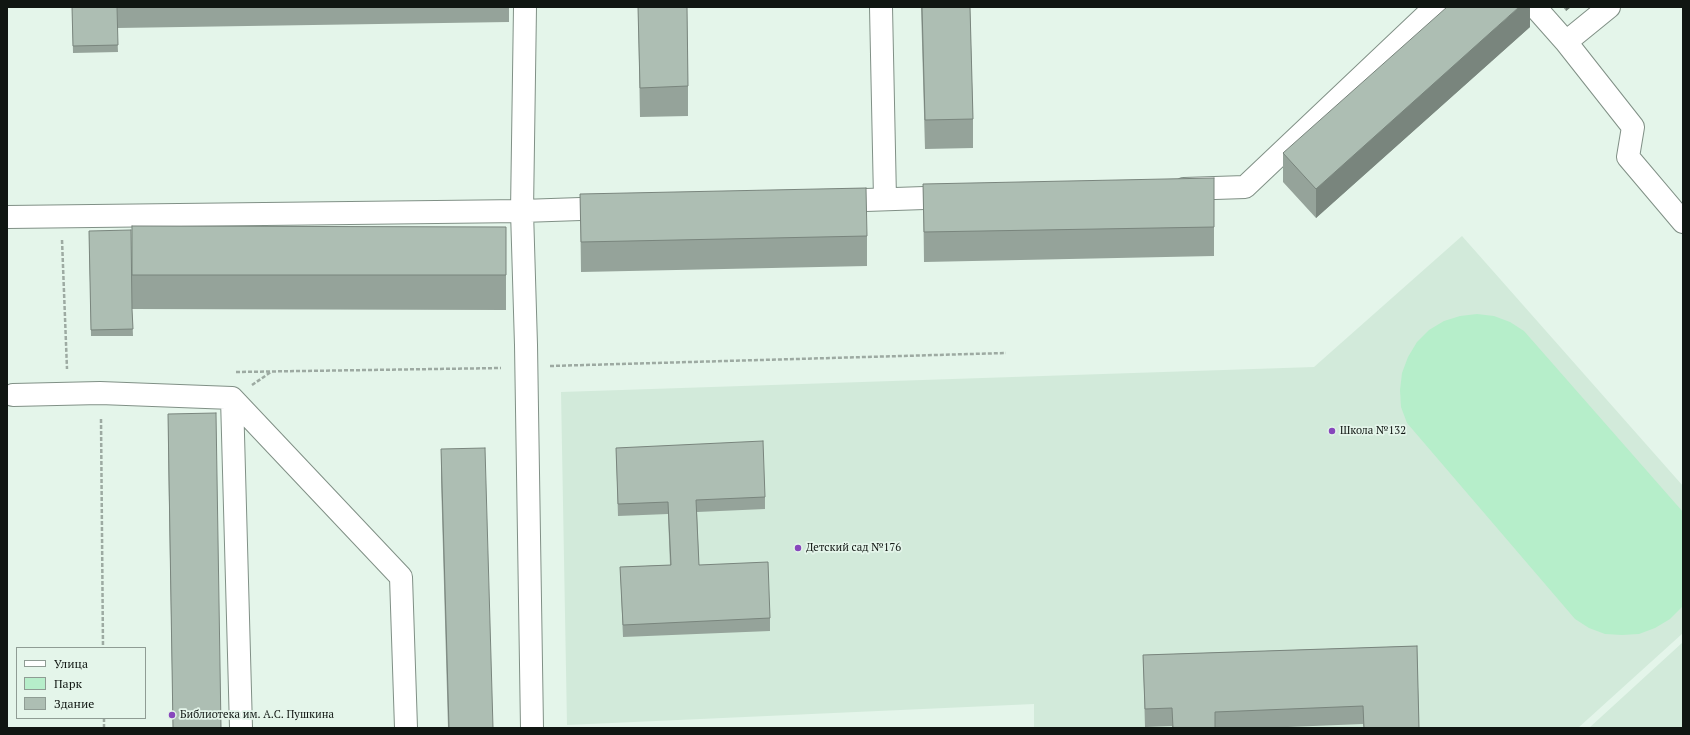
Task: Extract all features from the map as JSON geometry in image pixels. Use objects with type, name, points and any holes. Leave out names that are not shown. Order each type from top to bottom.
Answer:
[{"type":"lane","points":[[525,7],[522,211],[526,345],[532,728]]},
{"type":"lane","points":[[882,7],[885,199]]},
{"type":"lane","points":[[1166,190],[1245,187],[1435,7]]},
{"type":"lane","points":[[1536,7],[1566,42],[1633,127],[1628,157],[1683,222]]},
{"type":"lane","points":[[1566,42],[1609,7]]},
{"type":"lane","points":[[814,202],[971,196]]},
{"type":"lane","points":[[7,217],[522,211],[632,208]]},
{"type":"lane","points":[[13,395],[100,393],[232,398],[401,577],[406,728]]},
{"type":"lane","points":[[232,398],[241,728]]},
{"type":"path","points":[[61,216],[68,393]]},
{"type":"path","points":[[100,393],[103,647]]},
{"type":"shaded area","name":"Школа №132","points":[[1462,236],[1683,486],[1683,633],[1578,728],[1034,728],[1034,704],[567,725],[561,392],[1314,367]]},
{"type":"shaded area","points":[[1683,642],[1683,728],[1589,728]]},
{"type":"green space","points":[[1477,314],[1494,316],[1510,322],[1524,331],[1683,512],[1683,606],[1670,619],[1655,628],[1639,634],[1605,634],[1589,628],[1575,619],[1407,423],[1401,407],[1400,390],[1402,373],[1408,357],[1417,342],[1429,330],[1444,321],[1460,316]]},
{"type":"building","points":[[72,7],[117,7],[118,45],[73,46]]},
{"type":"building","points":[[638,7],[687,7],[688,86],[640,88]]},
{"type":"building","points":[[922,7],[970,7],[973,119],[925,120]]},
{"type":"building","points":[[1447,7],[1519,7],[1316,189],[1283,153]]},
{"type":"building","points":[[1214,178],[1214,227],[924,232],[923,184]]},
{"type":"building","points":[[866,188],[867,236],[581,242],[580,194]]},
{"type":"building","points":[[132,226],[506,227],[506,275],[132,275]]},
{"type":"building","points":[[131,230],[133,329],[91,330],[89,231]]},
{"type":"building","points":[[216,413],[221,728],[173,728],[168,414]]},
{"type":"building","points":[[763,441],[765,497],[696,500],[699,565],[768,562],[770,618],[623,625],[620,567],[671,565],[668,502],[618,504],[616,448]]},
{"type":"building","points":[[485,448],[493,728],[449,728],[441,449]]},
{"type":"building","points":[[1417,646],[1419,728],[1364,728],[1363,706],[1215,712],[1215,728],[1173,728],[1172,708],[1145,709],[1143,655]]},
{"type":"place","name":"Школа №132","points":[[1332,431]]},
{"type":"place","name":"Детский сад №176","points":[[798,548]]},
{"type":"place","name":"Библиотека им. А.С. Пушкина","points":[[172,715]]}]
